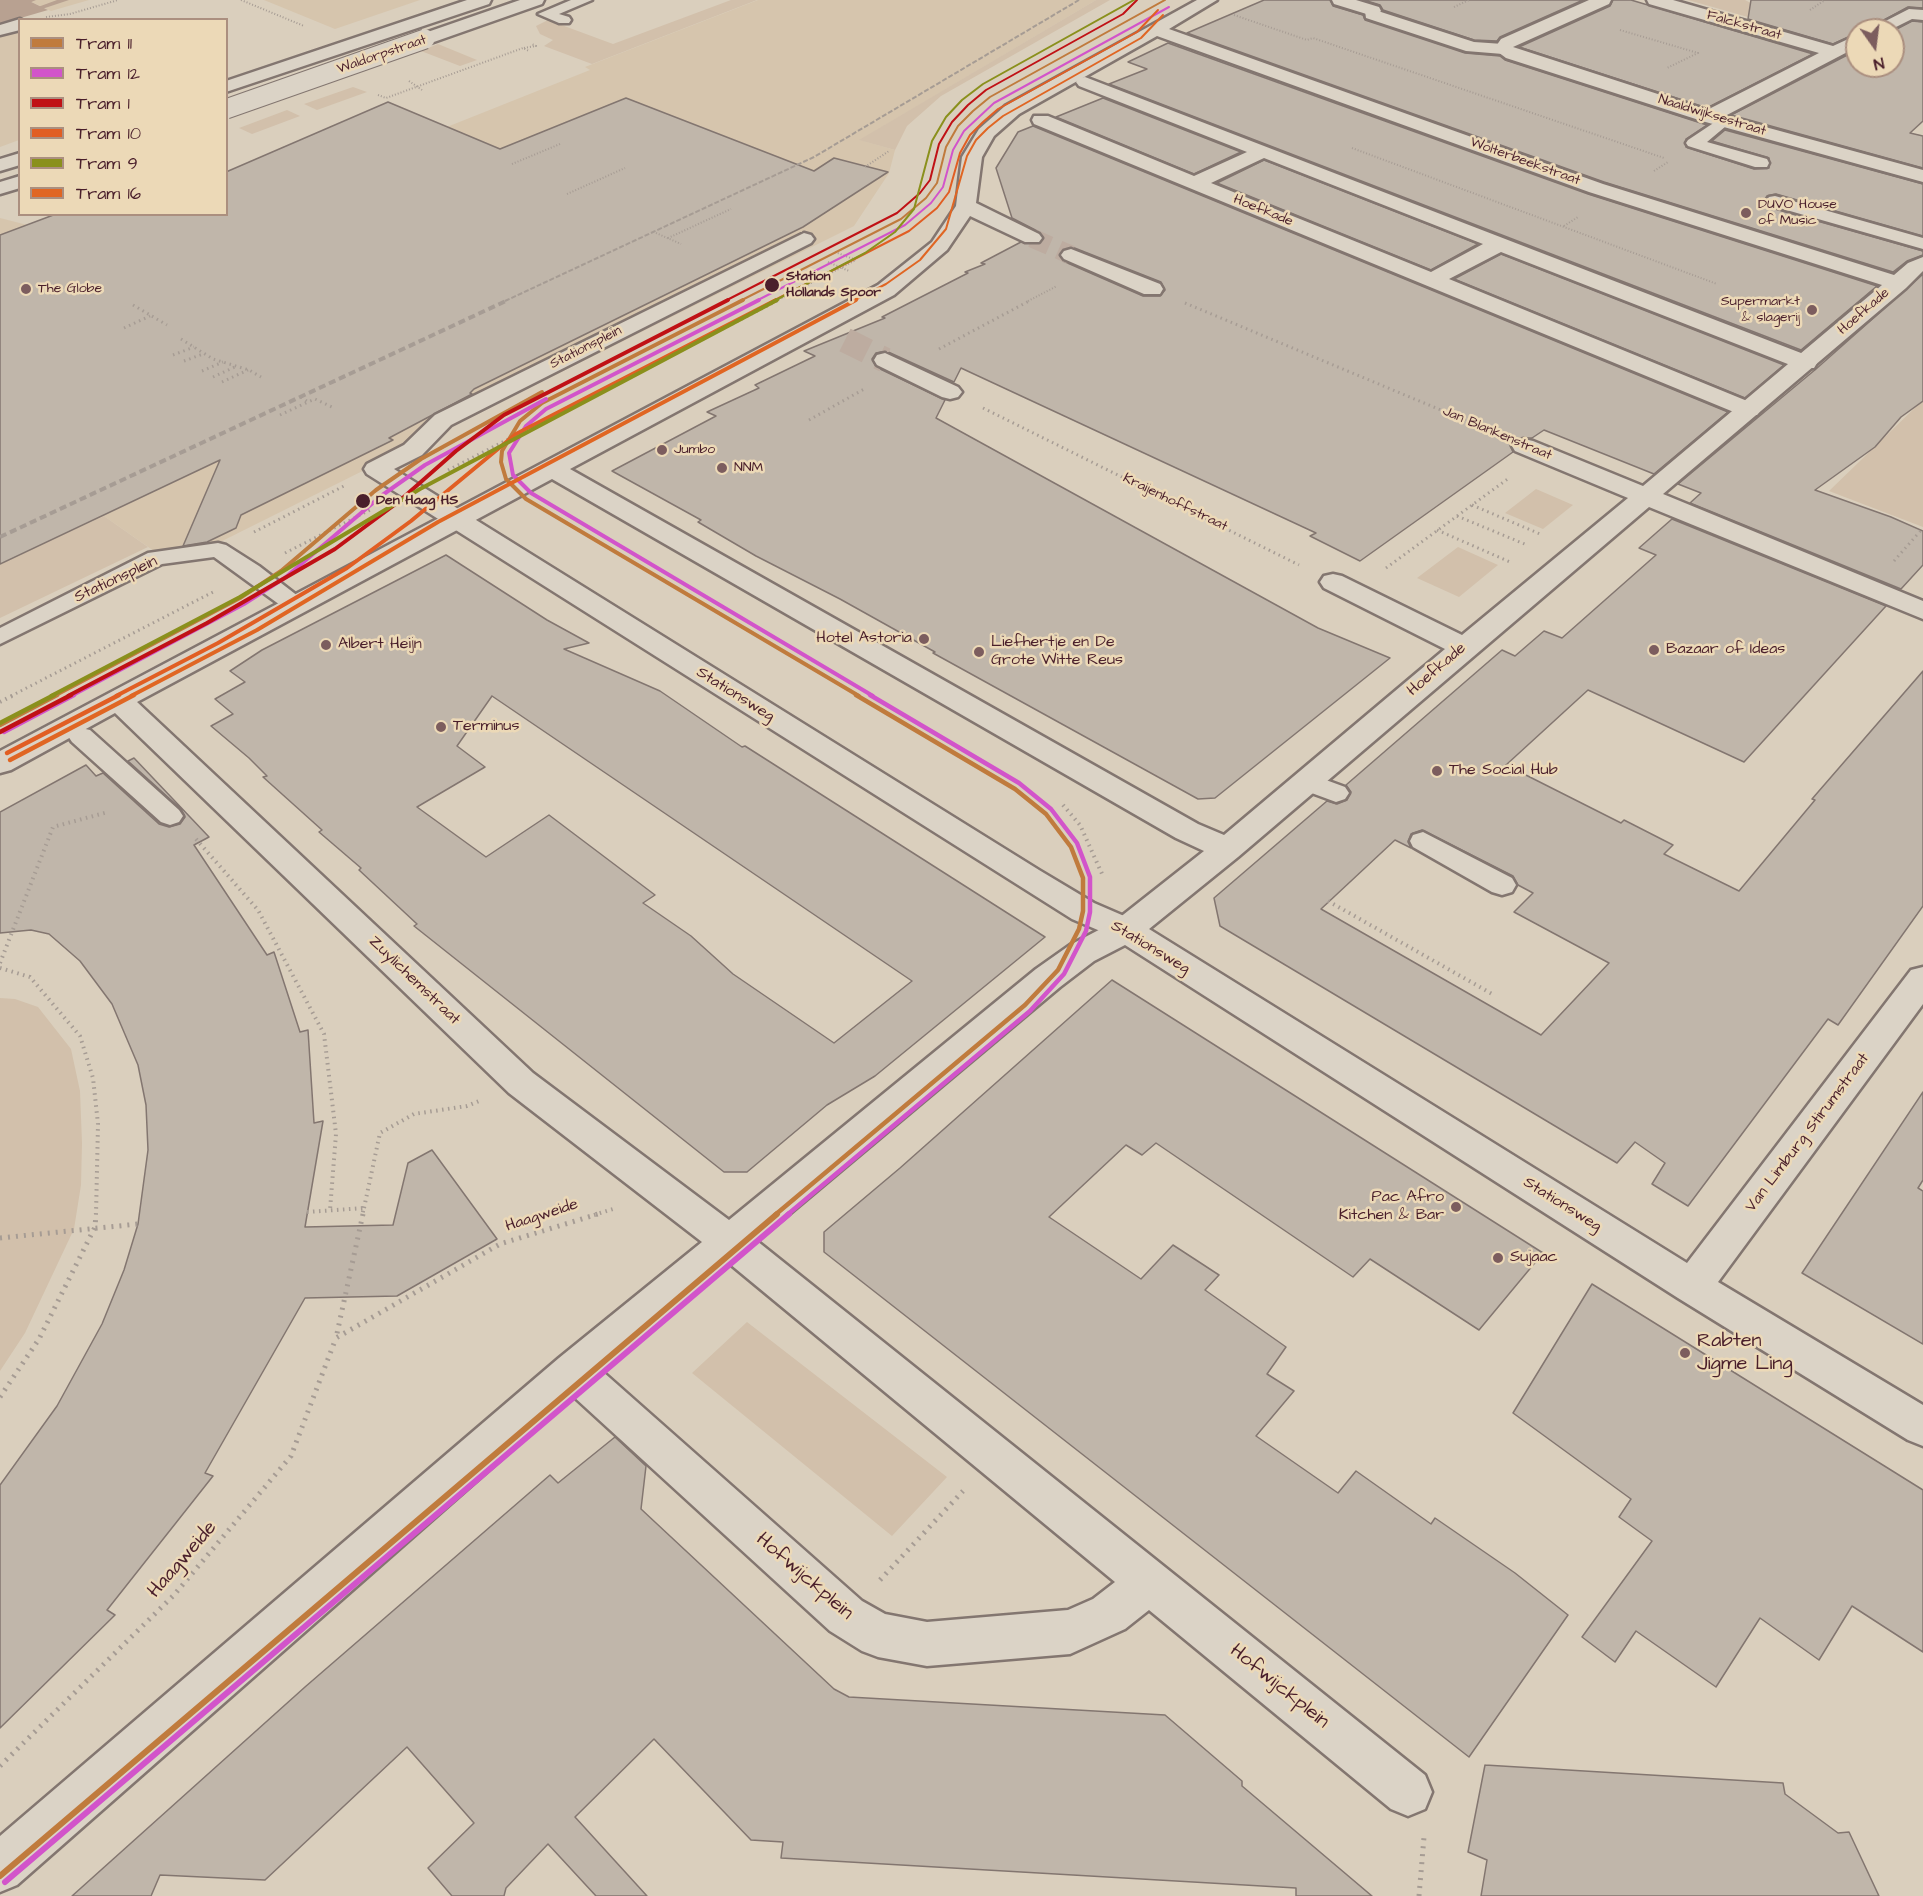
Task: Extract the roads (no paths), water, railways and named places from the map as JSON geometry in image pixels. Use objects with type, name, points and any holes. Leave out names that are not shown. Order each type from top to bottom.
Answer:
[{"type":"street","name":"Waldorpstraat","points":[[228,86],[483,0]]},
{"type":"street","name":"Waldorpstraat","points":[[228,108],[536,0]]},
{"type":"street","name":"Naaldwijksestraat","points":[[1340,0],[1373,11],[1372,15],[1472,47],[1503,48],[1512,54],[1717,119],[1923,176]]},
{"type":"street","points":[[1503,48],[1507,43],[1603,0]]},
{"type":"street","name":"Falckstraat","points":[[1655,0],[1833,51]]},
{"type":"street","points":[[0,763],[124,704],[295,605],[820,327],[902,278],[940,246],[966,206],[972,157],[986,133],[1012,110],[1076,79],[1205,2]]},
{"type":"street","points":[[1901,18],[1909,14],[1923,15]]},
{"type":"street","points":[[0,30],[18,25]]},
{"type":"street","name":"Wolterbeekstraat","points":[[1156,30],[1596,188],[1898,283]]},
{"type":"street","points":[[1717,119],[1845,46]]},
{"type":"street","points":[[1076,79],[1806,363]]},
{"type":"street","name":"Hoefkade","points":[[1041,120],[1749,410]]},
{"type":"street","points":[[1194,183],[1264,151]]},
{"type":"street","points":[[0,165],[18,160]]},
{"type":"street","points":[[0,188],[18,183]]},
{"type":"street","points":[[966,206],[1032,238]]},
{"type":"street","name":"Stationsplein","points":[[376,469],[413,450],[442,420],[804,239]]},
{"type":"street","points":[[1432,280],[1500,244]]},
{"type":"street","points":[[1071,255],[1152,288]]},
{"type":"street","name":"Hoefkade","points":[[0,1868],[573,1371],[1053,974],[1082,953],[1126,930],[1227,849],[1464,647],[1806,363],[1915,267],[1923,263]]},
{"type":"street","points":[[820,327],[845,340]]},
{"type":"street","points":[[894,364],[950,392]]},
{"type":"street","name":"Jan Blankenstraat","points":[[1534,449],[1923,611]]},
{"type":"street","name":"Stationsweg","points":[[376,469],[1028,878],[1083,911],[1126,930],[1692,1286],[1923,1427]]},
{"type":"street","points":[[553,469],[1187,831],[1227,849]]},
{"type":"street","points":[[1343,587],[1464,647]]},
{"type":"street","name":"Zuylichemstraat","points":[[124,704],[521,1083],[729,1242]]},
{"type":"street","name":"Van Limburg Stirumstraat","points":[[1692,1286],[1923,979]]},
{"type":"street","name":"Hofwijckplein","points":[[729,1242],[1408,1792]]},
{"type":"street","name":"Hofwijckplein","points":[[573,1371],[846,1616],[878,1635],[927,1644],[1070,1632],[1109,1614],[1149,1583]]},
{"type":"lane","points":[[564,20],[545,14],[585,0]]},
{"type":"lane","points":[[1717,119],[1694,143],[1761,163]]},
{"type":"lane","points":[[1775,201],[1923,244]]},
{"type":"lane","name":"Stationsplein","points":[[0,637],[156,558],[218,550],[251,571],[295,605]]},
{"type":"lane","points":[[81,736],[170,816]]},
{"type":"lane","points":[[1307,782],[1336,793]]},
{"type":"lane","points":[[1424,841],[1502,885]]},
{"type":"waterway","points":[[42,7],[65,0]]},
{"type":"tunnel","points":[[1032,238],[1071,255]]},
{"type":"tunnel","points":[[845,340],[885,360]]},
{"type":"railway","points":[[505,301],[814,157],[1079,0]]},
{"type":"railway","points":[[0,537],[508,300]]},
{"type":"tram line","name":"9","points":[[0,723],[240,597],[420,489],[865,253],[895,232],[914,209],[932,141],[946,117],[962,100],[983,84],[1134,0]]},
{"type":"tram line","name":"1","points":[[0,732],[207,623],[335,549],[397,503],[456,451],[504,415],[897,213],[920,193],[930,180],[939,144],[952,122],[968,105],[986,90],[1123,14],[1137,0]]},
{"type":"tram line","name":"11","points":[[0,1876],[581,1378],[1025,1005],[1058,970],[1079,929],[1083,911],[1083,878],[1071,847],[1046,814],[1015,789],[526,499],[506,479],[501,462],[502,451],[520,421],[542,403],[901,219],[926,198],[937,183],[946,147],[958,126],[973,111],[990,97],[1165,0]]},
{"type":"tram line","name":"12","points":[[5,1882],[586,1384],[1030,1011],[1064,974],[1086,931],[1090,912],[1090,877],[1077,843],[1051,809],[1019,783],[531,493],[513,475],[509,453],[526,426],[546,409],[905,225],[931,203],[943,187],[953,150],[964,131],[994,103],[1169,7]]},
{"type":"tram line","name":"10","points":[[7,753],[218,643],[347,568],[411,521],[516,434],[909,231],[937,208],[949,192],[960,153],[970,135],[983,122],[998,109],[1137,32],[1158,10]]},
{"type":"tram line","name":"16","points":[[10,760],[257,630],[438,522],[886,284],[920,260],[946,229],[967,156],[976,140],[988,128],[1003,116],[1141,38],[1163,15]]},
{"type":"tram line","name":"11","points":[[0,725],[240,598],[281,571],[376,490],[421,459],[542,392]]},
{"type":"tram line","name":"12","points":[[4,732],[244,604],[286,577],[381,496],[425,465],[546,399]]},
{"type":"place","name":"DUVO House of Music","points":[[1746,213]]},
{"type":"place","name":"Station Hollands Spoor","points":[[772,285]]},
{"type":"place","name":"The Globe","points":[[26,289]]},
{"type":"place","name":"Supermarkt & slagerij","points":[[1812,310]]},
{"type":"place","name":"Jumbo","points":[[662,450]]},
{"type":"place","name":"NNM","points":[[722,468]]},
{"type":"place","name":"Den Haag HS","points":[[363,501]]},
{"type":"place","name":"Hotel Astoria","points":[[924,639]]},
{"type":"place","name":"Albert Heijn","points":[[326,645]]},
{"type":"place","name":"Bazaar of Ideas","points":[[1654,650]]},
{"type":"place","name":"Liefhertje en De Grote Witte Reus","points":[[979,652]]},
{"type":"place","name":"Terminus","points":[[441,727]]},
{"type":"place","name":"The Social Hub","points":[[1437,771]]},
{"type":"place","name":"Pac Afro Kitchen & Bar","points":[[1456,1207]]},
{"type":"place","name":"Sujaac","points":[[1498,1258]]},
{"type":"place","name":"Rabten Jigme Ling","points":[[1685,1353]]}]
